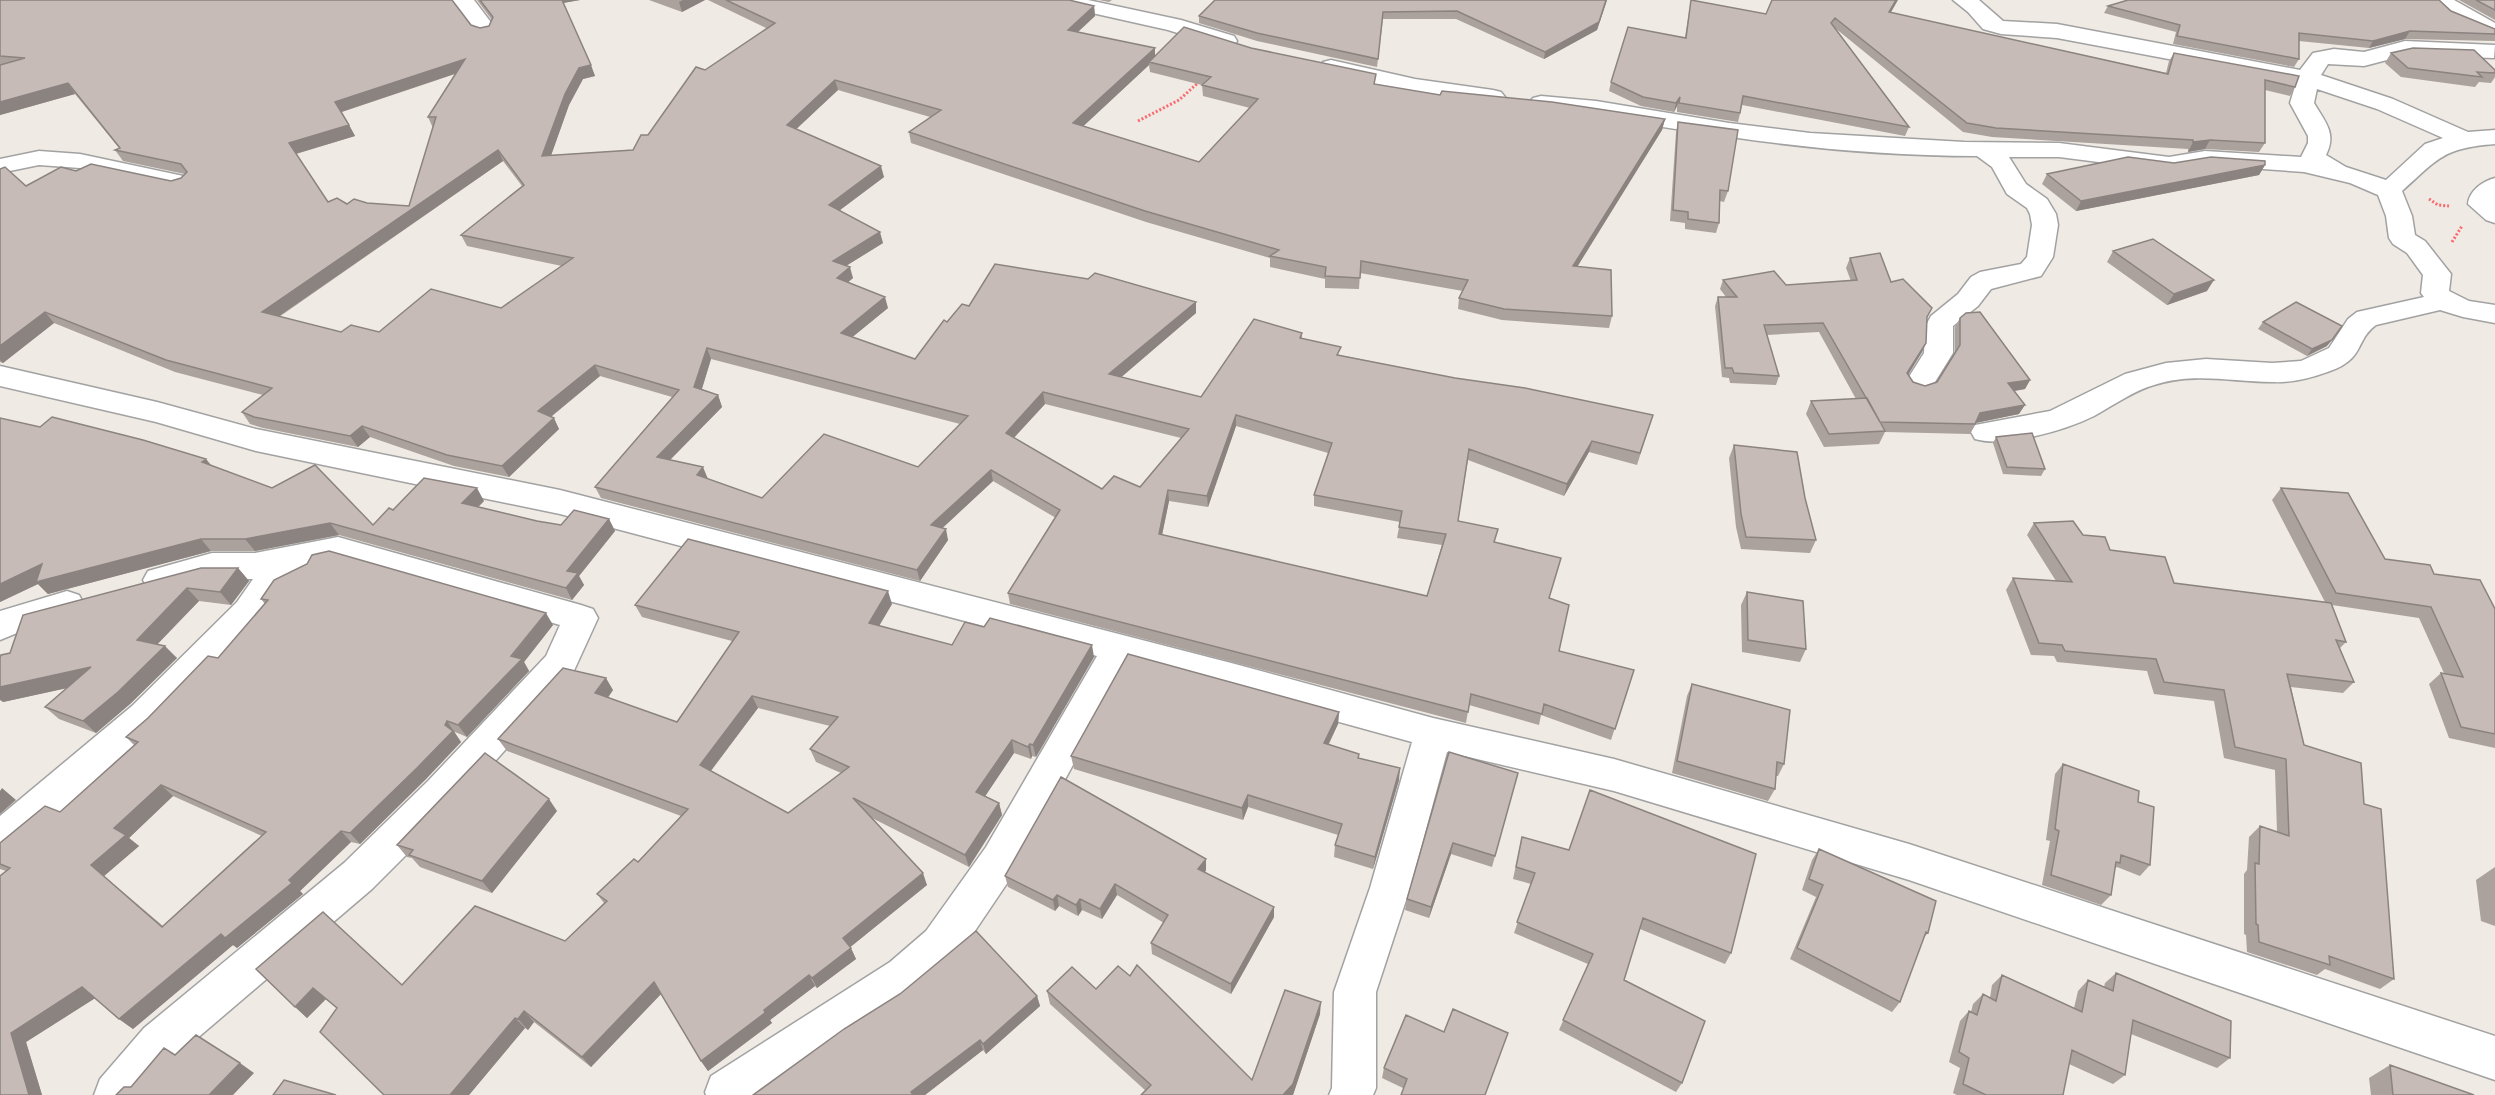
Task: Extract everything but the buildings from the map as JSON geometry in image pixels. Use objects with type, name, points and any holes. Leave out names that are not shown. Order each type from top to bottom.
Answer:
[{"type":"street","points":[[463,0],[484,29]]},
{"type":"street","points":[[1059,0],[1173,25],[1251,49]]},
{"type":"street","points":[[1964,0],[1976,7],[1991,24],[2001,27],[2057,31],[2174,54],[2260,67],[2308,78],[2485,141]]},
{"type":"street","points":[[2440,0],[2495,47]]},
{"type":"street","points":[[2337,172],[2313,157],[2320,143],[2316,127],[2302,103],[2311,70],[2321,58],[2334,56],[2364,59],[2405,48],[2495,47]]},
{"type":"street","points":[[1309,62],[1457,93],[1596,108],[1775,137],[1982,150],[2059,150],[2169,164],[2193,159],[2229,160],[2304,165],[2337,172],[2358,177],[2388,190],[2399,216],[2402,238],[2416,247],[2434,269],[2437,274],[2435,293],[2442,301],[2456,307],[2495,314]]},
{"type":"street","points":[[2388,190],[2399,183],[2434,148],[2485,141]]},
{"type":"street","points":[[1920,382],[1934,364],[1940,342],[1941,322],[1968,300],[1981,283],[1990,278],[2011,276],[2031,270],[2040,257],[2045,225],[2038,204],[2016,189],[2002,164],[1982,150]]},
{"type":"street","points":[[0,166],[39,158],[80,160],[179,182]]},
{"type":"street","points":[[2495,186],[2481,199],[2485,209],[2495,215]]},
{"type":"street","points":[[1986,432],[2042,425],[2073,413],[2129,384],[2154,374],[2192,369],[2260,374],[2293,372],[2319,366],[2343,352],[2358,323],[2367,318],[2442,301]]},
{"type":"street","points":[[0,376],[157,412],[256,440],[560,502],[1433,733],[1614,775],[1909,862],[2495,1058]]},
{"type":"street","points":[[116,1095],[159,1043],[358,876],[442,793],[559,665],[581,618],[338,549],[255,566],[212,566],[135,586]]},
{"type":"street","points":[[0,840],[145,717],[249,611],[270,581],[338,549]]},
{"type":"street","points":[[0,626],[26,615],[92,598]]},
{"type":"street","points":[[727,1092],[905,976],[941,945],[1000,860],[1119,649]]},
{"type":"street","points":[[1351,1095],[1354,1088],[1355,992],[1390,888],[1433,733]]},
{"type":"path","points":[[1138,122],[1179,100],[1214,68],[1251,49]]}]
